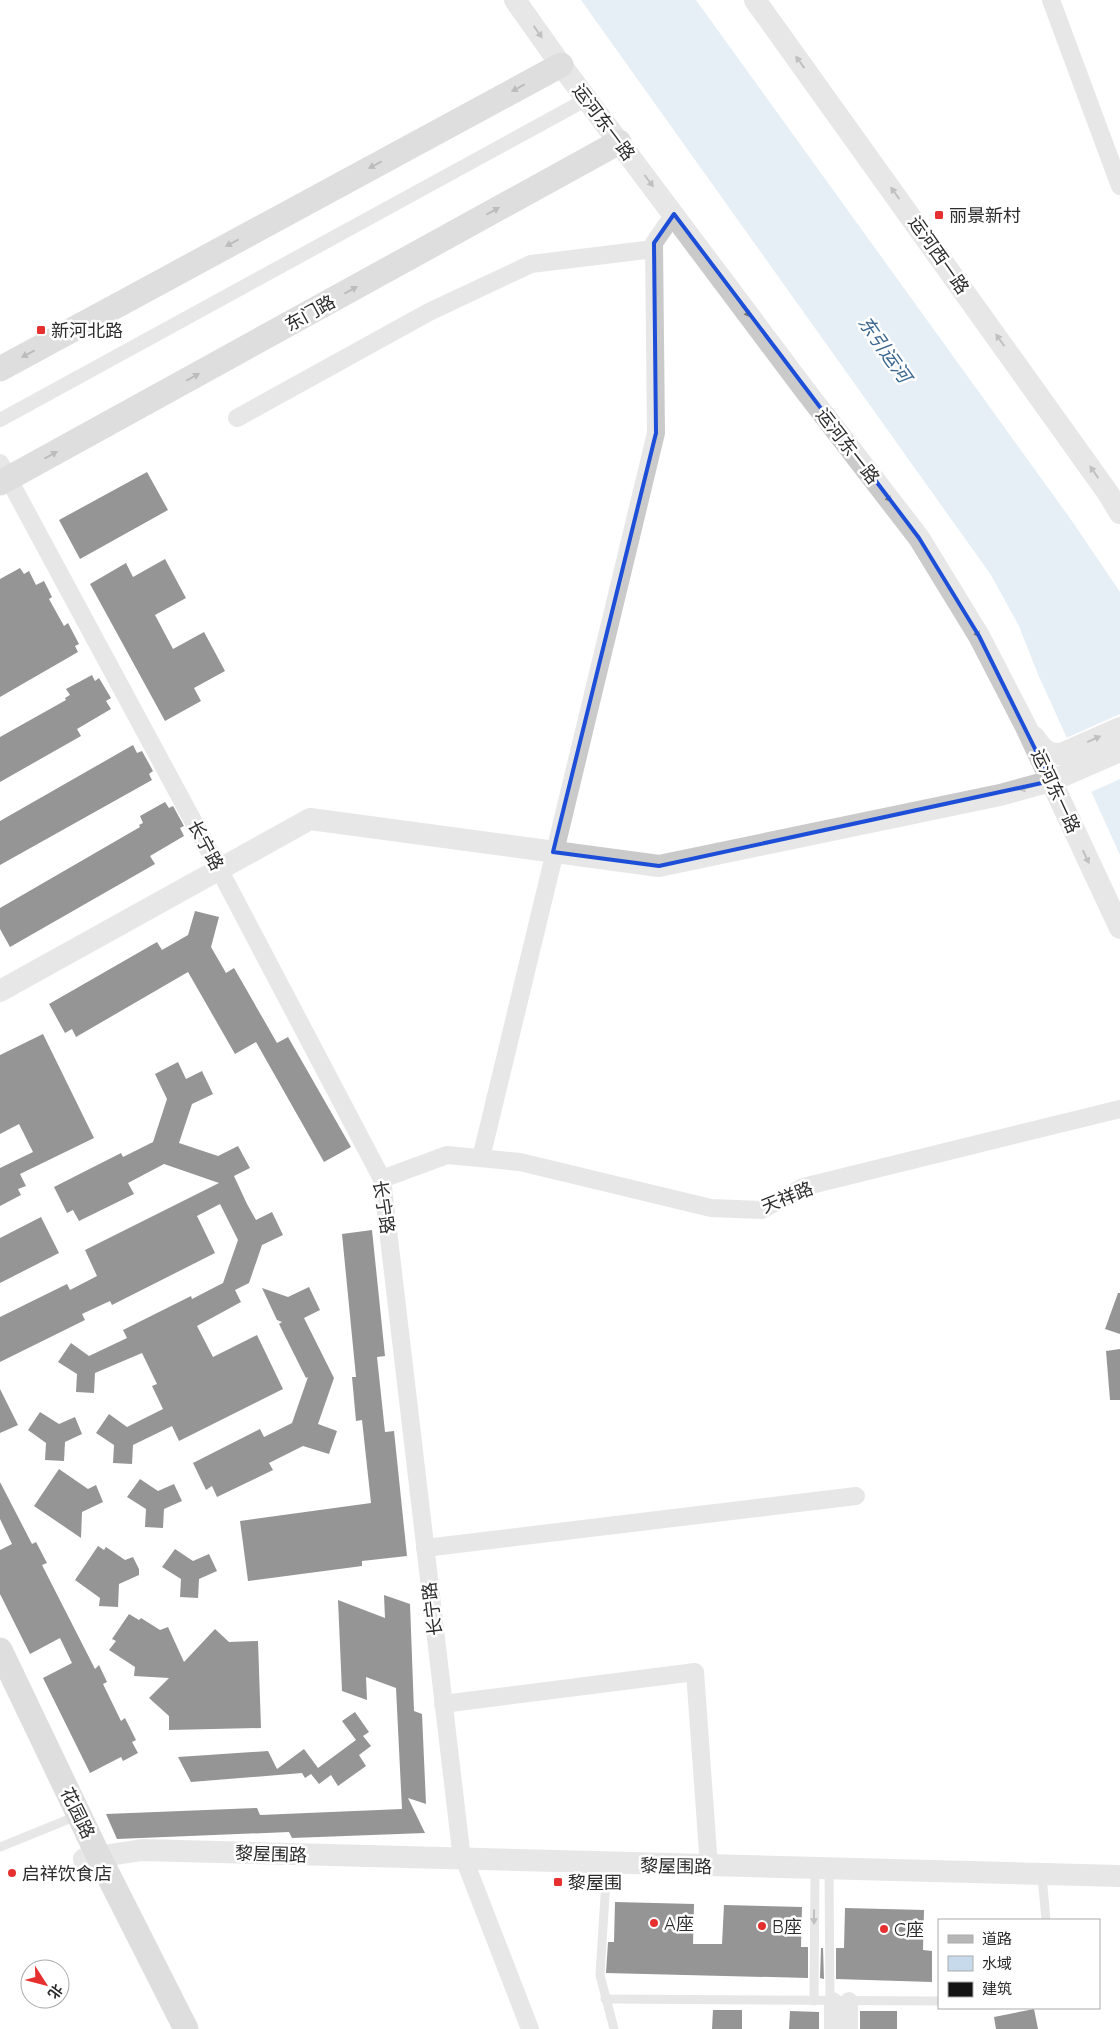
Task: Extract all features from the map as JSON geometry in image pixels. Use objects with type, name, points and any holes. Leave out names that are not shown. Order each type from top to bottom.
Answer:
[{"type":"main road","points":[[0,369],[561,65]]},
{"type":"main road","name":"东门路","points":[[3,475],[619,142]]},
{"type":"main road","name":"花园路","points":[[0,1650],[72,1818],[167,2029]]},
{"type":"main road","name":"花园路","points":[[0,1687],[72,1818]]},
{"type":"main road","name":"花园路","points":[[91,1858],[186,2029]]},
{"type":"street","name":"运河东一路","points":[[515,0],[561,65],[804,389],[919,538],[980,636],[1026,727],[1120,928]]},
{"type":"street","name":"运河西一路","points":[[755,0],[1103,484],[1120,513]]},
{"type":"street","points":[[1051,0],[1120,186]]},
{"type":"street","points":[[0,420],[587,99]]},
{"type":"street","points":[[481,1158],[553,852],[656,433],[654,243],[674,214]]},
{"type":"street","points":[[237,418],[429,312],[531,264],[654,250]]},
{"type":"street","name":"长宁路","points":[[3,475],[219,869],[382,1179],[461,1851],[530,2029]]},
{"type":"street","points":[[1026,727],[1040,746],[1048,753],[1062,754],[1073,760],[1120,751]]},
{"type":"street","points":[[0,991],[310,819],[659,866],[1000,795],[1051,781],[1073,760],[1120,728]]},
{"type":"street","name":"天祥路","points":[[382,1179],[446,1155],[520,1162],[711,1208],[762,1210],[803,1187],[1120,1109]]},
{"type":"street","points":[[425,1548],[856,1496]]},
{"type":"street","points":[[444,1704],[695,1672],[709,1867]]},
{"type":"street","name":"黎屋围路","points":[[91,1858],[142,1850],[709,1867],[822,1868],[1042,1876],[1120,1876]]},
{"type":"street","points":[[833,2029],[838,2001]]},
{"type":"street","points":[[838,2001],[849,2029]]},
{"type":"lane","points":[[0,1847],[72,1818]]},
{"type":"lane","points":[[606,1864],[600,1975],[614,2029]]},
{"type":"lane","points":[[814,2001],[822,1868]]},
{"type":"lane","points":[[822,1868],[838,2001]]},
{"type":"lane","points":[[1042,1876],[1046,1919]]},
{"type":"lane","points":[[605,1999],[938,2001]]},
{"type":"highlighted area","points":[[674,214],[919,538],[979,636],[1051,781],[659,866],[553,852],[656,433],[654,243]]},
{"type":"water","name":"东引运河","points":[[581,0],[696,0],[1072,521],[1120,592],[1120,855],[1037,672],[1019,626],[991,575]]},
{"type":"pier","points":[[1120,714],[1120,779],[1089,793],[1064,739]]},
{"type":"building","points":[[147,472],[168,510],[80,559],[59,520]]},
{"type":"building","points":[[165,559],[186,598],[155,615],[173,649],[204,632],[225,671],[194,688],[201,701],[165,721],[90,584],[126,563],[133,577]]},
{"type":"building","points":[[20,568],[24,574],[29,571],[36,585],[44,581],[52,597],[49,599],[64,626],[68,623],[79,644],[75,646],[78,652],[0,697],[0,579]]},
{"type":"building","points":[[92,675],[95,681],[99,678],[111,698],[106,701],[111,709],[77,729],[81,736],[0,782],[0,737],[66,700],[65,698],[70,695],[66,689]]},
{"type":"building","points":[[133,745],[137,753],[142,751],[153,771],[149,774],[152,780],[0,865],[0,821]]},
{"type":"building","points":[[165,802],[169,808],[173,806],[184,826],[180,828],[184,836],[150,856],[155,864],[10,947],[0,929],[0,908],[140,827],[139,825],[143,823],[140,816]]},
{"type":"building","points":[[195,911],[219,917],[211,947],[226,973],[234,968],[277,1043],[288,1037],[351,1147],[324,1162],[256,1042],[235,1054],[188,972],[76,1037],[72,1029],[65,1033],[49,1004],[157,942],[162,950],[188,935]]},
{"type":"building","points":[[43,1034],[94,1138],[20,1174],[26,1186],[18,1189],[21,1195],[0,1206],[0,1168],[33,1152],[19,1124],[0,1134],[0,1055]]},
{"type":"building","points":[[178,1062],[186,1079],[202,1071],[213,1094],[192,1104],[179,1143],[218,1156],[238,1146],[250,1168],[234,1176],[247,1204],[256,1220],[272,1212],[283,1235],[262,1245],[249,1283],[235,1290],[241,1302],[197,1326],[213,1357],[257,1335],[283,1389],[179,1441],[172,1426],[133,1445],[132,1464],[113,1463],[114,1445],[96,1433],[109,1414],[127,1427],[163,1409],[152,1386],[157,1384],[142,1353],[95,1373],[94,1393],[76,1392],[77,1374],[58,1362],[71,1343],[89,1356],[127,1338],[123,1330],[191,1296],[192,1299],[223,1283],[238,1240],[220,1204],[197,1216],[215,1253],[112,1305],[110,1301],[82,1314],[85,1320],[0,1362],[0,1317],[67,1284],[70,1290],[97,1276],[85,1250],[219,1183],[164,1164],[128,1183],[134,1194],[79,1221],[73,1210],[67,1213],[54,1187],[121,1153],[123,1157],[153,1142],[167,1099],[155,1074]]},
{"type":"building","points":[[41,1217],[59,1253],[0,1283],[0,1238]]},
{"type":"building","points":[[372,1230],[385,1356],[377,1357],[385,1432],[394,1431],[407,1556],[362,1561],[362,1566],[248,1581],[240,1521],[371,1503],[362,1420],[356,1421],[352,1377],[356,1377],[342,1234]]},
{"type":"building","points":[[309,1287],[320,1310],[304,1318],[334,1378],[318,1424],[337,1431],[329,1454],[303,1446],[269,1463],[273,1470],[217,1497],[212,1486],[206,1490],[193,1463],[260,1429],[264,1437],[292,1423],[308,1377],[306,1378],[279,1324],[282,1322],[277,1320],[262,1288],[288,1297]]},
{"type":"building","points":[[1118,1293],[1120,1293],[1120,1334],[1105,1329]]},
{"type":"building","points":[[1120,1349],[1120,1400],[1110,1400],[1106,1351]]},
{"type":"building","points":[[0,1389],[18,1425],[0,1433]]},
{"type":"building","points":[[40,1412],[59,1424],[75,1417],[82,1434],[65,1442],[64,1461],[45,1460],[46,1443],[28,1430]]},
{"type":"building","points":[[59,1469],[88,1489],[96,1485],[103,1502],[82,1512],[81,1538],[34,1506]]},
{"type":"building","points":[[140,1479],[158,1491],[174,1484],[182,1501],[164,1509],[163,1528],[145,1527],[146,1509],[127,1497]]},
{"type":"building","points":[[0,1482],[32,1544],[36,1542],[47,1563],[42,1565],[95,1669],[99,1665],[107,1682],[103,1684],[121,1721],[125,1718],[136,1740],[132,1742],[138,1753],[123,1761],[121,1757],[90,1773],[43,1678],[72,1663],[60,1638],[30,1654],[0,1594],[0,1550],[12,1544],[0,1519]]},
{"type":"building","points":[[98,1546],[104,1550],[106,1547],[125,1560],[133,1557],[139,1569],[139,1575],[119,1584],[118,1607],[99,1606],[100,1598],[75,1580]]},
{"type":"building","points":[[175,1549],[193,1561],[209,1554],[217,1571],[199,1579],[198,1598],[180,1597],[181,1579],[162,1567]]},
{"type":"building","points":[[384,1595],[410,1604],[414,1711],[422,1714],[426,1804],[408,1798],[425,1833],[292,1838],[289,1832],[117,1839],[106,1814],[257,1808],[260,1815],[402,1809],[396,1688],[366,1677],[367,1700],[342,1691],[338,1600],[385,1618]]},
{"type":"building","points":[[129,1614],[139,1620],[141,1618],[160,1630],[168,1627],[184,1662],[215,1629],[229,1642],[258,1641],[261,1728],[169,1730],[169,1716],[149,1698],[169,1678],[134,1676],[135,1667],[109,1650],[116,1641],[112,1639]]},
{"type":"building","points":[[355,1712],[369,1732],[363,1736],[371,1746],[359,1755],[366,1766],[338,1786],[331,1775],[319,1784],[311,1774],[305,1778],[302,1773],[191,1782],[178,1757],[268,1751],[277,1769],[304,1749],[318,1768],[356,1740],[342,1721]]},
{"type":"building","points":[[615,1902],[694,1904],[693,1944],[722,1944],[724,1905],[802,1907],[801,1947],[808,1947],[808,1978],[606,1973],[608,1942],[614,1942]]},
{"type":"building","name":"C座","points":[[845,1908],[924,1910],[923,1950],[932,1951],[932,1982],[836,1979],[836,1948],[844,1948]]},
{"type":"building","points":[[821,1948],[823,1948],[824,1979],[820,1978]]},
{"type":"building","points":[[1034,2009],[1038,2029],[996,2029],[994,2017]]},
{"type":"building","points":[[713,2010],[742,2010],[742,2029],[712,2029]]},
{"type":"building","points":[[790,2011],[819,2012],[819,2029],[789,2029]]},
{"type":"building","points":[[860,2011],[897,2011],[897,2029],[860,2029]]},
{"type":"place","name":"丽景新村","points":[[939,215]]},
{"type":"place","name":"新河北路","points":[[41,330]]},
{"type":"place","name":"启祥饮食店","points":[[12,1873]]},
{"type":"place","name":"黎屋围","points":[[558,1882]]},
{"type":"place","name":"A座","points":[[654,1923]]},
{"type":"place","name":"B座","points":[[762,1926]]},
{"type":"place","name":"C座","points":[[884,1929]]}]
